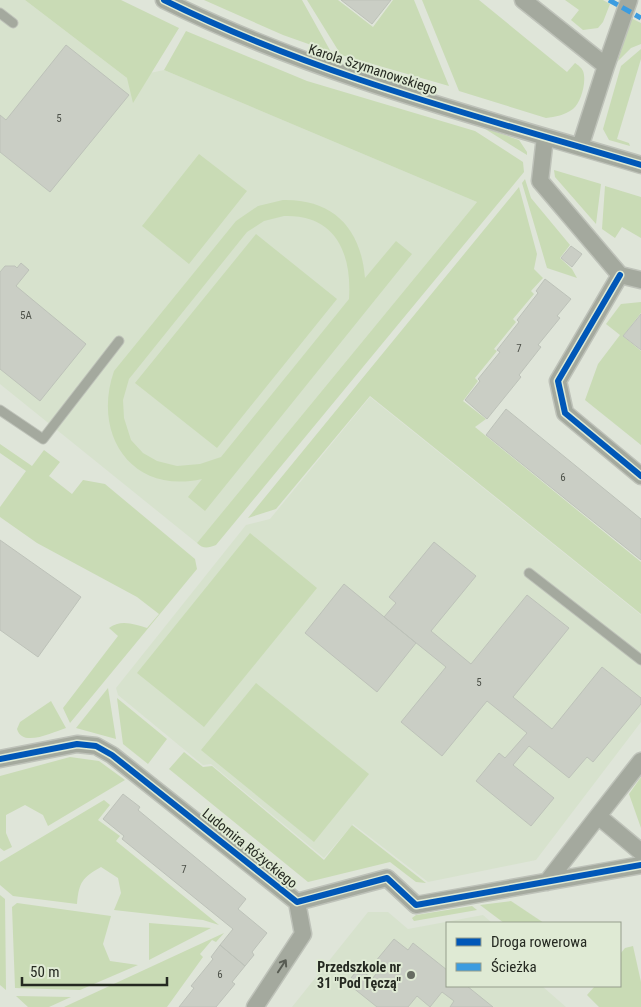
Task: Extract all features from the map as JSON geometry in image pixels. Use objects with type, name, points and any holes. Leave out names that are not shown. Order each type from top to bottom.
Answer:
[{"type":"street","name":"Karola Szymanowskiego","points":[[164,0],[257,42],[327,69],[641,165]]},
{"type":"street","points":[[523,0],[606,66]]},
{"type":"street","points":[[580,147],[629,0]]},
{"type":"street","points":[[545,137],[540,181],[620,275],[641,280]]},
{"type":"street","points":[[620,275],[558,381],[565,413],[641,476]]},
{"type":"street","name":"Ludomira Różyckiego","points":[[5,758],[77,744],[96,746],[112,755],[297,902],[387,878],[416,905],[641,865]]},
{"type":"street","points":[[547,882],[641,761]]},
{"type":"street","points":[[598,816],[641,852]]},
{"type":"street","points":[[255,1007],[303,934],[297,902]]},
{"type":"lane","points":[[0,13],[13,23]]},
{"type":"lane","points":[[0,410],[43,439],[119,341]]},
{"type":"lane","points":[[529,573],[641,660]]},
{"type":"shaded area","points":[[0,0],[25,0],[127,78],[164,70],[477,202],[197,543],[0,384]]},
{"type":"shaded area","points":[[370,397],[641,615],[641,722],[536,860],[428,882],[353,824],[324,858],[211,764],[203,765],[118,695],[116,688],[246,525],[270,519]]},
{"type":"shaded area","points":[[368,912],[388,912],[408,929],[483,915],[491,922],[446,922],[446,987],[543,987],[566,1007],[292,1007]]},
{"type":"green space","points":[[25,0],[121,0],[179,28],[133,103],[127,78]]},
{"type":"green space","points":[[204,0],[302,0],[331,52],[283,35]]},
{"type":"green space","points":[[307,0],[338,0],[373,27],[393,0],[414,0],[449,86],[341,55]]},
{"type":"green space","points":[[422,0],[479,0],[567,72],[575,63],[580,67],[584,75],[584,86],[576,106],[563,114],[546,118],[459,91]]},
{"type":"green space","points":[[565,0],[603,0],[610,4],[603,22],[598,28],[583,30],[571,20],[579,10]]},
{"type":"green space","points":[[631,18],[641,23],[641,44],[631,48],[618,61]]},
{"type":"green space","points":[[186,31],[307,81],[475,131],[523,162],[524,172],[216,545],[211,547],[201,546],[197,543],[477,202],[164,70]]},
{"type":"green space","points":[[641,49],[641,59],[617,139],[629,143],[630,146],[609,140],[603,129],[621,66]]},
{"type":"green space","points":[[482,127],[519,140],[527,155]]},
{"type":"green space","points":[[199,154],[247,191],[189,264],[142,226]]},
{"type":"green space","points":[[554,170],[601,184],[596,224],[555,177]]},
{"type":"green space","points":[[525,179],[531,198],[570,245],[560,258],[572,269],[577,278],[547,268],[522,183]]},
{"type":"green space","points":[[605,186],[641,197],[641,238],[622,227],[615,238],[602,229]]},
{"type":"green space","points":[[519,187],[537,254],[534,269],[543,278],[531,291],[534,294],[513,319],[516,322],[494,349],[497,351],[475,378],[478,381],[463,401],[486,419],[475,427],[641,562],[641,614],[370,396],[276,509],[248,518]]},
{"type":"green space","points":[[283,200],[301,201],[330,211],[342,220],[358,245],[365,278],[396,241],[412,254],[205,511],[188,497],[202,479],[177,482],[155,478],[137,468],[123,455],[113,437],[108,417],[109,394],[114,371],[236,221],[258,206]],"holes":[[[284,216],[302,217],[317,222],[337,240],[347,267],[349,299],[221,457],[200,464],[177,466],[157,461],[143,453],[131,440],[124,418],[123,400],[129,379],[247,232],[264,221]]]},
{"type":"green space","points":[[256,234],[337,299],[217,448],[135,383]]},
{"type":"green space","points":[[641,302],[641,313],[623,336],[641,351],[641,445],[585,400],[598,364],[620,335],[606,324],[621,304]]},
{"type":"green space","points":[[0,444],[32,466],[44,450],[60,462],[49,476],[72,494],[83,480],[105,484],[195,559],[197,569],[70,723],[63,708],[118,636],[109,628],[123,623],[147,628],[159,614],[137,597],[37,543],[0,517],[0,507],[26,471],[0,453]]},
{"type":"green space","points":[[250,533],[317,588],[204,727],[137,673]]},
{"type":"green space","points":[[256,683],[369,774],[314,842],[201,750]]},
{"type":"green space","points":[[108,688],[116,739],[76,728]]},
{"type":"green space","points":[[117,698],[167,739],[148,764],[123,744]]},
{"type":"green space","points":[[51,701],[66,728],[38,737],[31,738],[20,735],[17,729],[20,722]]},
{"type":"green space","points":[[184,752],[203,767],[212,766],[324,860],[352,825],[426,883],[416,882],[390,862],[308,882],[169,769]]},
{"type":"green space","points":[[70,757],[99,761],[125,780],[48,826],[43,815],[25,805],[6,815],[6,833],[12,847],[4,851],[0,848],[0,776]]},
{"type":"green space","points":[[641,777],[641,828],[629,794]]},
{"type":"green space","points":[[104,800],[110,805],[98,820],[120,836],[116,841],[219,925],[203,920],[114,910],[121,893],[118,878],[101,867],[83,881],[80,886],[77,904],[13,896],[0,885],[0,862]]},
{"type":"green space","points":[[0,895],[5,899],[6,990],[0,985]]},
{"type":"green space","points":[[511,901],[542,922],[503,922],[480,905]]},
{"type":"green space","points":[[17,903],[111,916],[103,944],[110,961],[138,965],[80,990],[15,988],[12,907]]},
{"type":"green space","points":[[472,906],[477,910],[414,921],[412,918],[416,915]]},
{"type":"green space","points":[[149,923],[211,928],[149,960]]},
{"type":"green space","points":[[224,933],[216,942],[212,940],[200,954],[203,957],[167,1007],[64,1007]]},
{"type":"green space","points":[[633,946],[641,982],[641,1007],[599,1007],[587,995],[594,987],[621,987],[621,953],[625,948]]},
{"type":"green space","points":[[16,996],[71,997],[49,1007],[28,1007]]},
{"type":"building","points":[[341,0],[391,0],[372,24]]},
{"type":"building","points":[[66,45],[129,95],[50,192],[0,152],[0,115],[6,120]]},
{"type":"building","points":[[571,246],[582,254],[572,267],[561,258]]},
{"type":"building","points":[[21,263],[29,270],[16,286],[86,344],[40,401],[0,369],[0,272],[5,266],[15,266],[17,268]]},
{"type":"building","points":[[545,279],[571,299],[557,316],[560,318],[538,345],[541,347],[519,375],[521,377],[487,419],[465,400],[480,381],[478,379],[500,352],[497,350],[519,322],[517,320],[538,293],[536,291]]},
{"type":"building","points":[[641,314],[641,350],[623,336]]},
{"type":"building","points":[[506,409],[641,519],[641,560],[486,435]]},
{"type":"building","points":[[0,540],[81,597],[38,657],[0,630]]},
{"type":"building","points":[[434,542],[476,576],[431,631],[471,664],[527,595],[569,628],[513,697],[552,729],[602,667],[641,698],[641,704],[593,762],[587,757],[569,778],[529,746],[513,765],[554,798],[531,826],[476,781],[499,753],[505,758],[527,733],[487,701],[442,756],[401,722],[446,667],[384,617],[396,603],[389,597]]},
{"type":"building","points":[[344,584],[416,643],[377,692],[305,633]]},
{"type":"building","points":[[123,794],[140,807],[138,810],[246,899],[238,909],[267,933],[252,952],[254,955],[245,966],[220,945],[233,929],[122,839],[124,836],[103,819]]},
{"type":"building","name":"Przedszkole nr 31 \"Pod Tęczą\"","points":[[394,939],[408,950],[413,943],[446,969],[446,987],[468,987],[493,1007],[450,1007],[454,1001],[442,992],[430,1007],[417,996],[408,1007],[377,1007],[347,983],[359,968],[372,979],[382,967],[375,962]]},
{"type":"building","points":[[220,945],[245,966],[232,982],[235,984],[216,1007],[179,1007],[194,988],[191,986],[213,959],[211,957]]},
{"type":"marked path","points":[[609,0],[641,18]]},
{"type":"cycle path","points":[[164,0],[221,27],[339,73],[399,93],[641,165]]},
{"type":"cycle path","points":[[620,275],[558,381],[565,413],[641,476]]},
{"type":"cycle path","points":[[0,759],[77,744],[96,746],[112,755],[297,902],[387,878],[416,905],[641,865]]},
{"type":"place","name":"Przedszkole nr 31 \"Pod Tęczą\"","points":[[411,975]]}]
